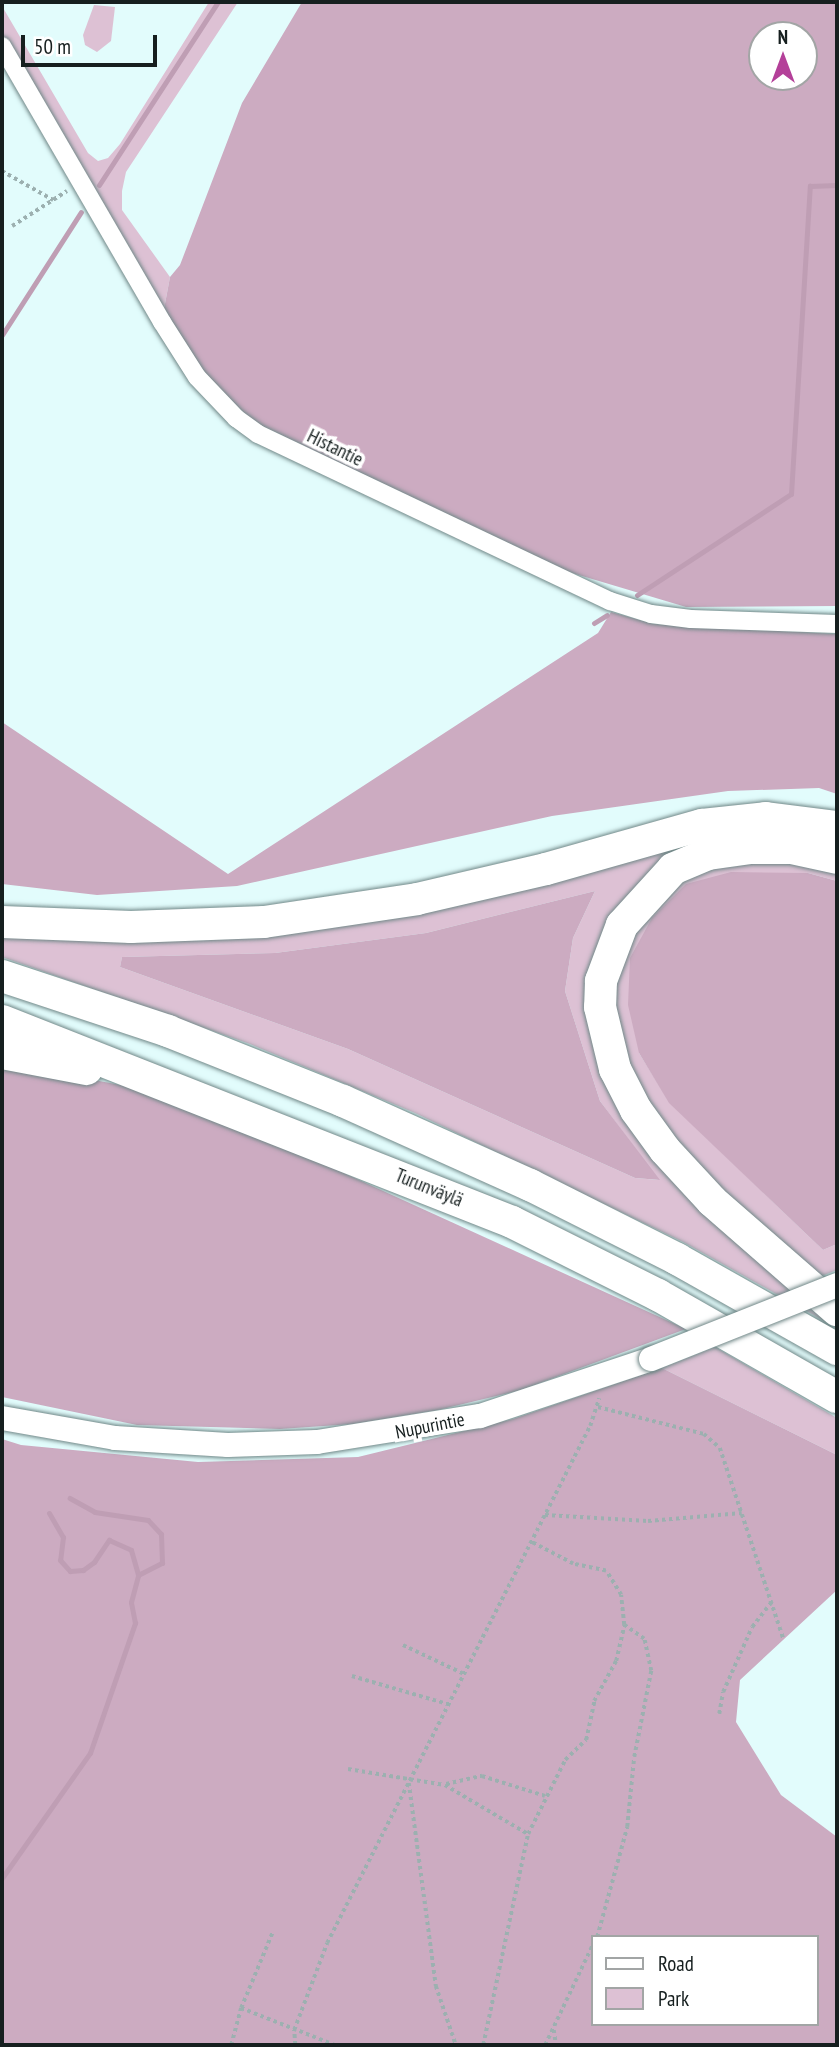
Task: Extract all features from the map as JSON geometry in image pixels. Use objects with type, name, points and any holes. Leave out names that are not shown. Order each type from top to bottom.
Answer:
[{"type":"highway","points":[[2,922],[131,927],[264,922],[416,899],[546,869],[702,825],[766,818],[837,827]]},
{"type":"highway","points":[[837,858],[792,848],[751,848],[708,854],[673,869],[622,925],[601,981],[600,1007],[614,1069],[636,1110],[665,1150],[712,1201],[837,1310]]},
{"type":"highway","points":[[2,976],[169,1031],[343,1101],[542,1191],[677,1259],[837,1349]]},
{"type":"highway","name":"Turunväylä","points":[[2,1021],[148,1075],[512,1222],[658,1295],[837,1396]]},
{"type":"highway","points":[[2,1053],[106,1073],[148,1075]]},
{"type":"main road","name":"Nupurintie","points":[[2,1418],[116,1438],[228,1445],[317,1442],[480,1416],[600,1378],[837,1286]]},
{"type":"street","name":"Histantie","points":[[2,46],[197,377],[215,400],[258,434],[610,601],[651,614],[691,619],[837,624]]},
{"type":"path","points":[[2,171],[53,200]]},
{"type":"path","points":[[12,226],[80,182]]},
{"type":"path","points":[[295,2045],[294,2031],[327,1943],[598,1407],[600,1378]]},
{"type":"path","points":[[598,1407],[704,1434],[720,1448],[783,1640]]},
{"type":"path","points":[[545,1515],[648,1521],[742,1513]]},
{"type":"path","points":[[483,2045],[528,1834],[565,1760],[586,1740],[594,1701],[616,1661],[624,1625],[621,1595],[606,1571],[573,1564],[531,1542]]},
{"type":"path","points":[[719,1714],[723,1692],[752,1627],[771,1603]]},
{"type":"path","points":[[598,1935],[627,1827],[650,1671],[644,1639],[624,1625]]},
{"type":"path","points":[[403,1645],[464,1674]]},
{"type":"path","points":[[352,1676],[448,1703]]},
{"type":"path","points":[[348,1769],[445,1785],[482,1776],[545,1796]]},
{"type":"path","points":[[408,1781],[436,1986],[456,2045]]},
{"type":"path","points":[[445,1785],[528,1834]]},
{"type":"path","points":[[231,2045],[241,2008],[273,1931]]},
{"type":"path","points":[[545,2045],[590,1950]]},
{"type":"path","points":[[241,2008],[335,2045]]},
{"type":"path","points":[[554,2028],[556,2045]]},
{"type":"green space","points":[[209,2],[238,2],[126,172],[122,191],[122,210],[170,277],[164,309],[2,34],[2,6],[88,153],[98,161],[108,158],[120,144]]},
{"type":"green space","points":[[94,5],[115,7],[111,41],[97,52],[85,45],[83,35]]},
{"type":"green space","points":[[686,836],[733,839],[609,929],[609,1075],[837,1328],[683,1242],[415,1113],[250,1044],[2,957],[2,930],[230,931]],"holes":[[[595,891],[573,938],[565,991],[600,1101],[659,1180],[635,1178],[348,1049],[120,967],[122,957],[275,953],[426,933]]]},
{"type":"green space","points":[[718,859],[837,864],[837,881],[808,873],[639,1053],[670,1103],[823,1250],[837,1244],[837,1270],[814,1279],[653,1123],[609,1018],[616,959],[654,896]]},
{"type":"green space","points":[[715,1347],[837,1418],[837,1455],[662,1368]]},
{"type":"shaded area","points":[[302,2],[837,2],[837,606],[686,607],[562,570],[252,421],[203,372],[164,309],[170,277],[180,265],[242,103]]},
{"type":"shaded area","points":[[611,612],[654,624],[837,634],[837,794],[819,788],[728,791],[552,816],[237,886],[97,895],[2,884],[2,722],[228,874],[598,633]]},
{"type":"shaded area","points":[[731,872],[808,873],[837,881],[837,1244],[823,1250],[669,1103],[639,1053],[628,1005],[630,958],[652,918],[686,884]]},
{"type":"shaded area","points":[[595,891],[573,938],[565,991],[600,1101],[660,1180],[635,1178],[348,1049],[120,967],[122,957],[275,953],[426,933]]},
{"type":"shaded area","points":[[2,1063],[137,1088],[313,1159],[686,1329],[521,1390],[438,1410],[353,1424],[280,1429],[137,1425],[2,1397]]},
{"type":"shaded area","points":[[662,1368],[837,1455],[837,1590],[740,1680],[736,1722],[781,1795],[837,1837],[837,2045],[2,2045],[2,1439],[21,1445],[198,1462],[358,1457],[513,1419]]},
{"type":"waterway","points":[[99,185],[218,2]]},
{"type":"waterway","points":[[637,595],[791,494],[810,186],[837,185]]},
{"type":"waterway","points":[[2,335],[81,212]]},
{"type":"waterway","points":[[594,623],[607,615]]},
{"type":"waterway","points":[[2,1878],[90,1753],[135,1623],[131,1602],[138,1575],[162,1563],[161,1534],[148,1520],[95,1512],[70,1498]]},
{"type":"waterway","points":[[49,1513],[63,1537],[60,1560],[70,1571],[83,1570],[94,1562],[109,1540],[131,1550],[138,1575]]}]
